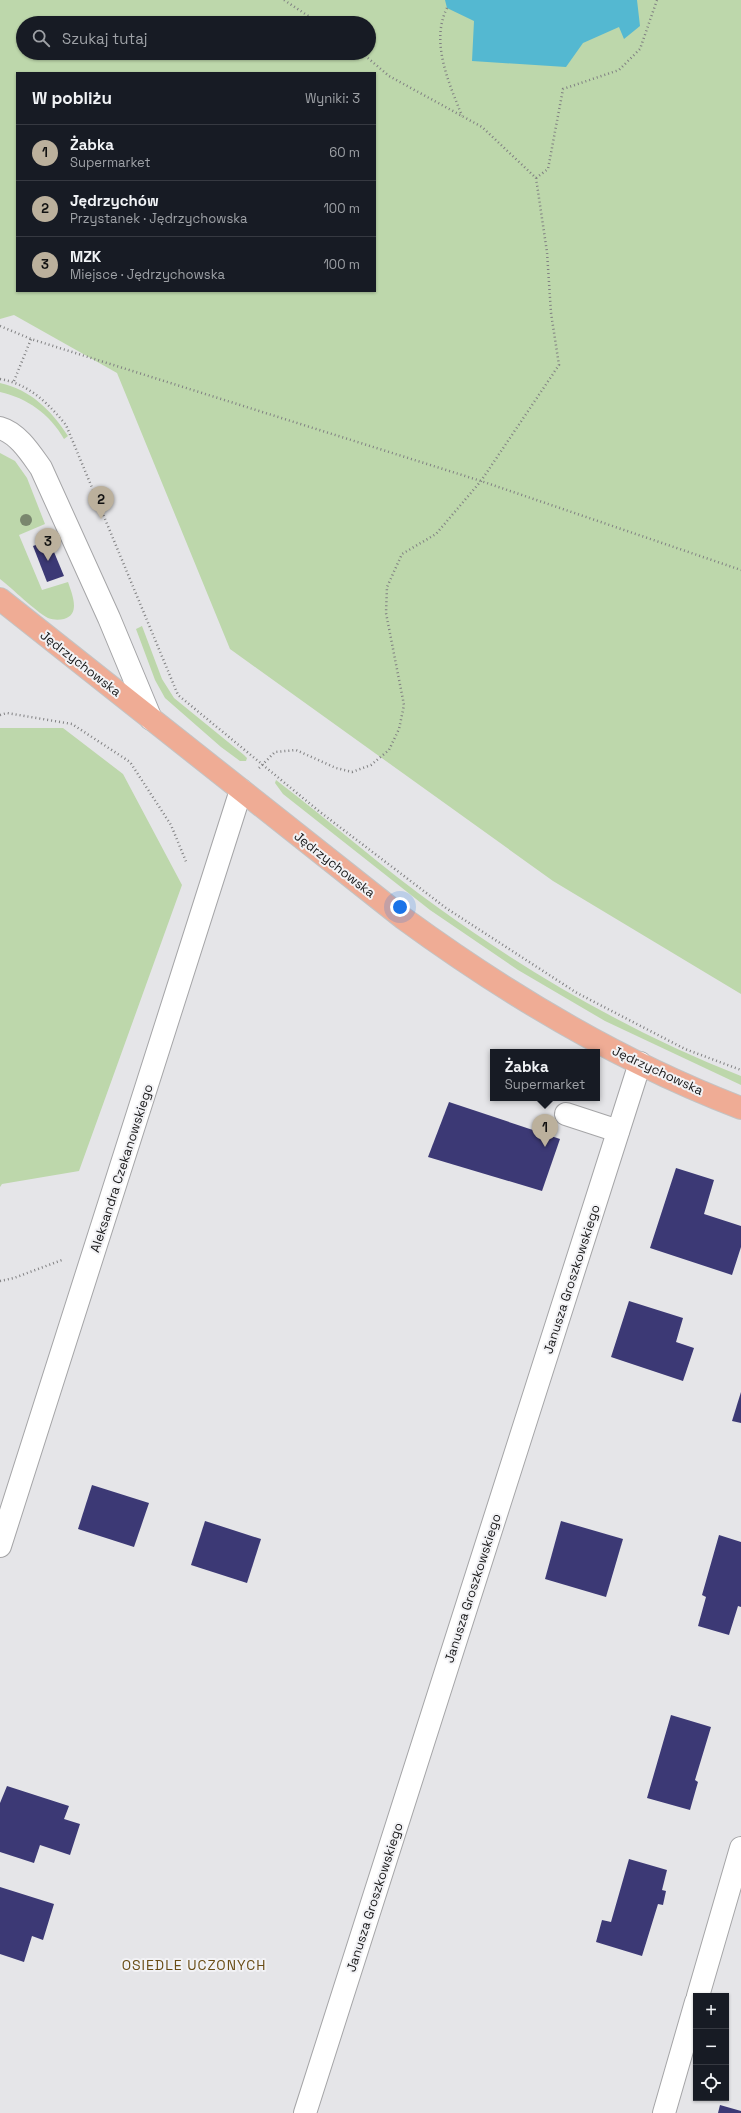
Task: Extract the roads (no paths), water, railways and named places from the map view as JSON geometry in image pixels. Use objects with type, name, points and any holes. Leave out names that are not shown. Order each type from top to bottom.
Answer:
[{"type":"main road","name":"Jędrzychowska","points":[[0,599],[403,918],[467,964],[567,1025],[640,1063],[741,1108]]},
{"type":"street","points":[[0,428],[5,429],[26,447],[41,468],[109,618],[150,719]]},
{"type":"street","name":"Aleksandra Czekanowskiego","points":[[0,1546],[241,790]]},
{"type":"street","name":"Janusza Groszkowskiego","points":[[305,2113],[640,1063]]},
{"type":"street","points":[[566,1114],[618,1131]]},
{"type":"street","points":[[699,1993],[741,1848]]},
{"type":"street","points":[[664,2113],[693,2012]]},
{"type":"water","points":[[445,0],[637,0],[640,26],[624,39],[619,27],[583,43],[566,67],[472,61],[474,21],[447,8]]},
{"type":"place","name":"Jędrzychów","points":[[101,519]]},
{"type":"place","name":"MZK","points":[[48,561]]},
{"type":"place","name":"Żabka","points":[[545,1147]]},
{"type":"district","name":"OSIEDLE UCZONYCH","points":[[194,1965]]}]
